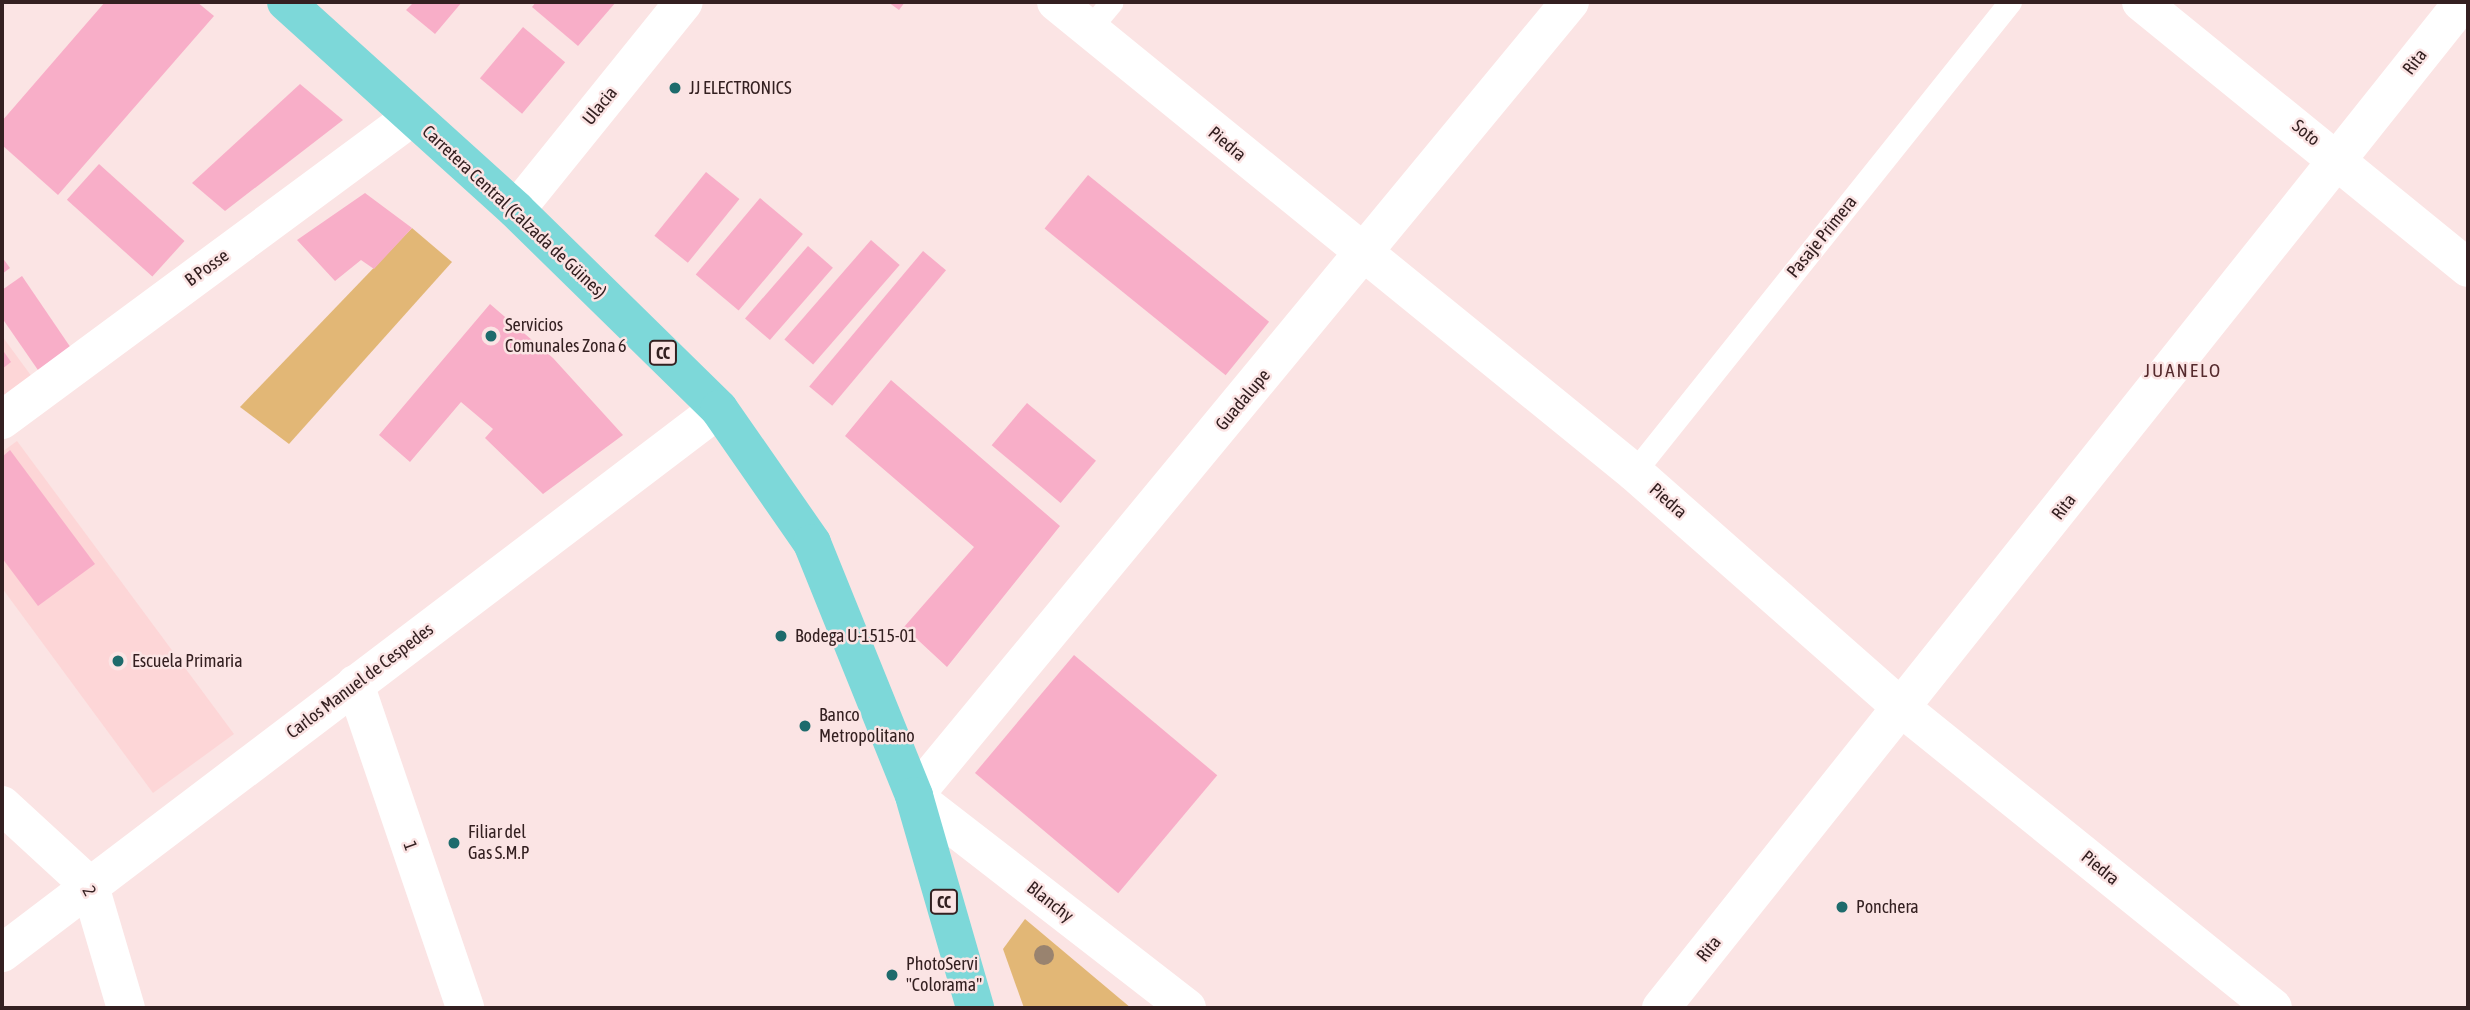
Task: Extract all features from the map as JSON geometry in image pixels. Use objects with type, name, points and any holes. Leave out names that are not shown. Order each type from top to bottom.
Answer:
[{"type":"main road","name":"Carretera Central (Calzada de Güines)","points":[[286,2],[516,210],[719,409],[812,543],[914,796],[975,1008]]},
{"type":"street","name":"Ulacia","points":[[516,210],[684,2]]},
{"type":"street","name":"Piedra","points":[[1056,2],[1100,15],[1362,256],[1634,472],[1904,709],[2273,1008]]},
{"type":"street","name":"Guadalupe","points":[[914,796],[1570,2]]},
{"type":"street","name":"Soto","points":[[2141,2],[2338,159],[2468,268]]},
{"type":"street","name":"Rita","points":[[1661,1008],[1904,709],[2463,2]]},
{"type":"street","name":"B Posse","points":[[2,419],[412,117]]},
{"type":"street","name":"Carlos Manuel de Cespedes","points":[[2,953],[719,409]]},
{"type":"street","name":"1","points":[[355,684],[465,1008]]},
{"type":"street","name":"Blanchy","points":[[914,796],[1187,1008]]},
{"type":"street","name":"2","points":[[2,804],[90,886],[126,1008]]},
{"type":"lane","name":"Pasaje Primera","points":[[1634,472],[2010,2]]},
{"type":"shaded area","points":[[412,228],[452,262],[289,444],[240,407]]},
{"type":"shaded area","points":[[2,336],[35,381],[2,405]]},
{"type":"shaded area","name":"Escuela Primaria","points":[[17,441],[234,734],[153,793],[2,588],[2,452]]},
{"type":"shaded area","points":[[1025,919],[1131,1008],[1024,1008],[1003,949]]},
{"type":"building","points":[[105,2],[197,2],[214,16],[58,195],[2,145],[2,121]]},
{"type":"building","points":[[414,2],[462,2],[435,34],[406,10]]},
{"type":"building","points":[[536,2],[616,2],[578,46],[532,7]]},
{"type":"building","points":[[888,2],[905,2],[899,10]]},
{"type":"building","points":[[523,27],[565,62],[522,114],[480,78]]},
{"type":"building","points":[[300,84],[343,120],[225,211],[192,183]]},
{"type":"building","points":[[99,164],[184,241],[152,277],[67,200]]},
{"type":"building","points":[[706,172],[739,199],[688,263],[654,236]]},
{"type":"building","points":[[1088,175],[1269,322],[1226,375],[1045,229]]},
{"type":"building","points":[[365,193],[412,228],[374,269],[361,260],[335,281],[297,240]]},
{"type":"building","points":[[760,198],[803,234],[739,311],[696,275]]},
{"type":"building","points":[[871,240],[900,265],[813,365],[784,340]]},
{"type":"building","points":[[808,246],[833,268],[770,340],[745,318]]},
{"type":"building","points":[[923,251],[946,270],[832,406],[809,387]]},
{"type":"building","points":[[2,257],[10,268],[2,274]]},
{"type":"building","points":[[22,276],[73,351],[40,373],[2,318],[2,290]]},
{"type":"building","points":[[490,304],[553,358],[623,435],[543,494],[485,438],[493,429],[461,402],[410,462],[379,435]]},
{"type":"building","points":[[2,349],[11,362],[2,369]]},
{"type":"building","points":[[891,380],[1060,526],[947,667],[904,627],[974,547],[845,436]]},
{"type":"building","points":[[1027,403],[1096,461],[1061,503],[992,445]]},
{"type":"building","points":[[10,450],[95,564],[38,606],[2,558],[2,457]]},
{"type":"building","points":[[1074,655],[1217,775],[1118,893],[975,773]]},
{"type":"place","name":"JJ ELECTRONICS","points":[[675,88]]},
{"type":"place","name":"Servicios Comunales Zona 6","points":[[491,336]]},
{"type":"place","name":"Bodega U-1515-01","points":[[781,636]]},
{"type":"place","name":"Escuela Primaria","points":[[118,661]]},
{"type":"place","name":"Banco Metropolitano","points":[[805,726]]},
{"type":"place","name":"Filiar del Gas S.M.P","points":[[454,843]]},
{"type":"place","name":"Ponchera","points":[[1842,907]]},
{"type":"place","name":"PhotoServi \"Colorama\"","points":[[892,975]]},
{"type":"district","name":"JUANELO","points":[[2183,371]]}]
